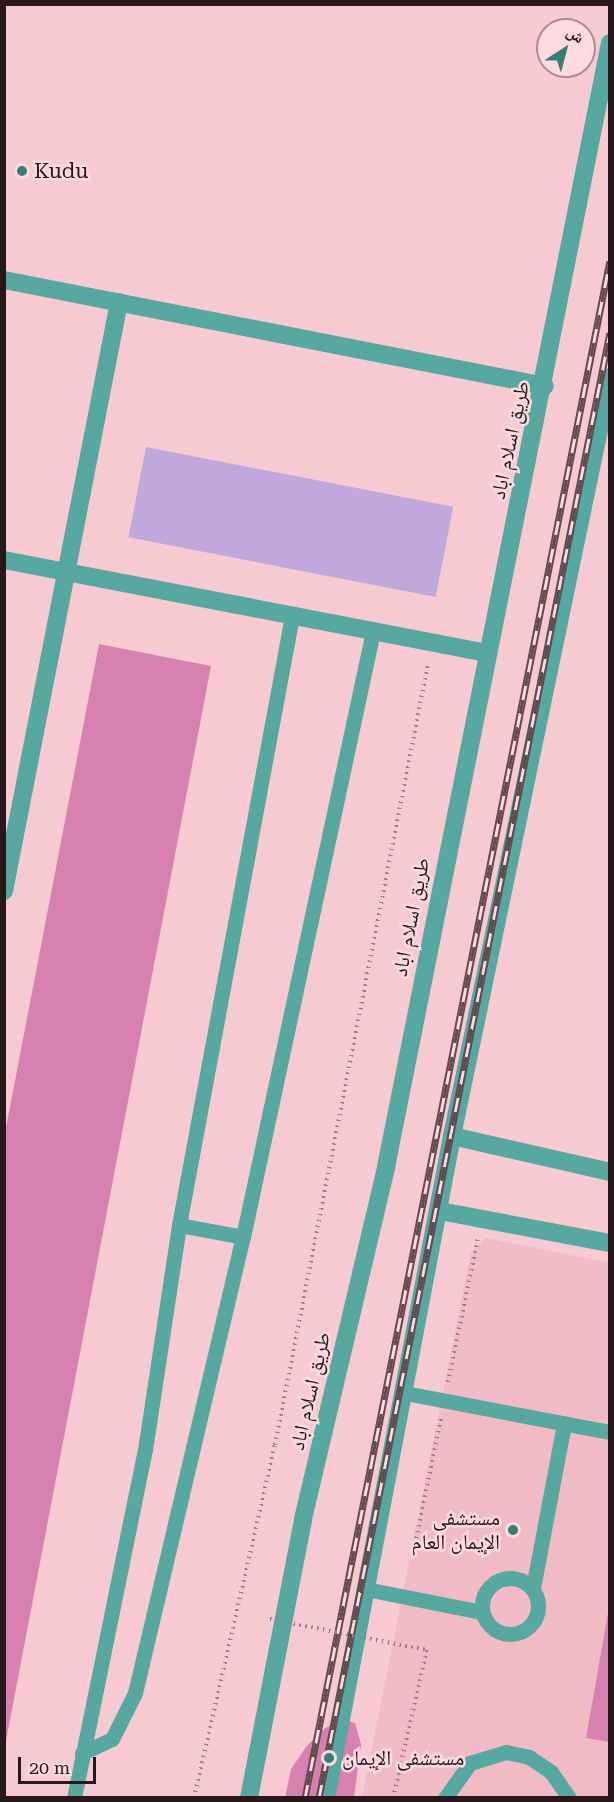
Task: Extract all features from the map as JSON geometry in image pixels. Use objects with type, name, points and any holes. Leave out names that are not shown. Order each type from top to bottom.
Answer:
[{"type":"street","name":"طريق اسلام اباد","points":[[249,1797],[303,1519],[386,1167],[486,653],[545,386],[609,43]]},
{"type":"street","points":[[4,280],[545,386]]},
{"type":"street","points":[[4,891],[64,572],[119,302]]},
{"type":"street","points":[[326,1797],[440,1211],[452,1136],[609,377]]},
{"type":"street","points":[[4,560],[486,653]]},
{"type":"street","points":[[452,1136],[609,1172]]},
{"type":"street","points":[[440,1211],[609,1243]]},
{"type":"lane","points":[[74,1797],[145,1450],[179,1225],[292,616]]},
{"type":"lane","points":[[82,1753],[112,1739],[135,1694],[243,1237],[373,631]]},
{"type":"lane","points":[[179,1225],[243,1237]]},
{"type":"lane","points":[[405,1393],[609,1432]]},
{"type":"lane","points":[[533,1588],[517,1578],[498,1580],[483,1593],[481,1612],[492,1630],[512,1636],[531,1627],[539,1608],[533,1588],[564,1424]]},
{"type":"lane","points":[[366,1589],[481,1612]]},
{"type":"lane","points":[[445,1797],[470,1763],[506,1752],[530,1757],[551,1772],[569,1797]]},
{"type":"path","points":[[194,1797],[275,1445],[433,642]]},
{"type":"path","points":[[415,1544],[478,1237],[489,1239]]},
{"type":"path","points":[[270,1619],[427,1650],[393,1797]]},
{"type":"shaded area","points":[[146,447],[453,507],[436,597],[128,537]]},
{"type":"shaded area","name":"مستشفى الإيمان العام","points":[[486,1238],[609,1263],[609,1797],[362,1798],[471,1252]]},
{"type":"building","points":[[99,644],[211,666],[6,1741],[4,1138]]},
{"type":"building","points":[[608,1613],[610,1613],[610,1742],[586,1738]]},
{"type":"building","name":"مستشفى الإيمان","points":[[346,1720],[355,1723],[361,1744],[354,1798],[285,1798],[291,1769],[306,1747],[325,1728]]},
{"type":"railway","points":[[305,1798],[610,261]]},
{"type":"railway","points":[[319,1798],[610,333]]},
{"type":"place","name":"Kudu","points":[[22,171]]},
{"type":"place","name":"مستشفى الإيمان العام","points":[[513,1530]]},
{"type":"place","name":"مستشفى الإيمان","points":[[329,1758]]}]
